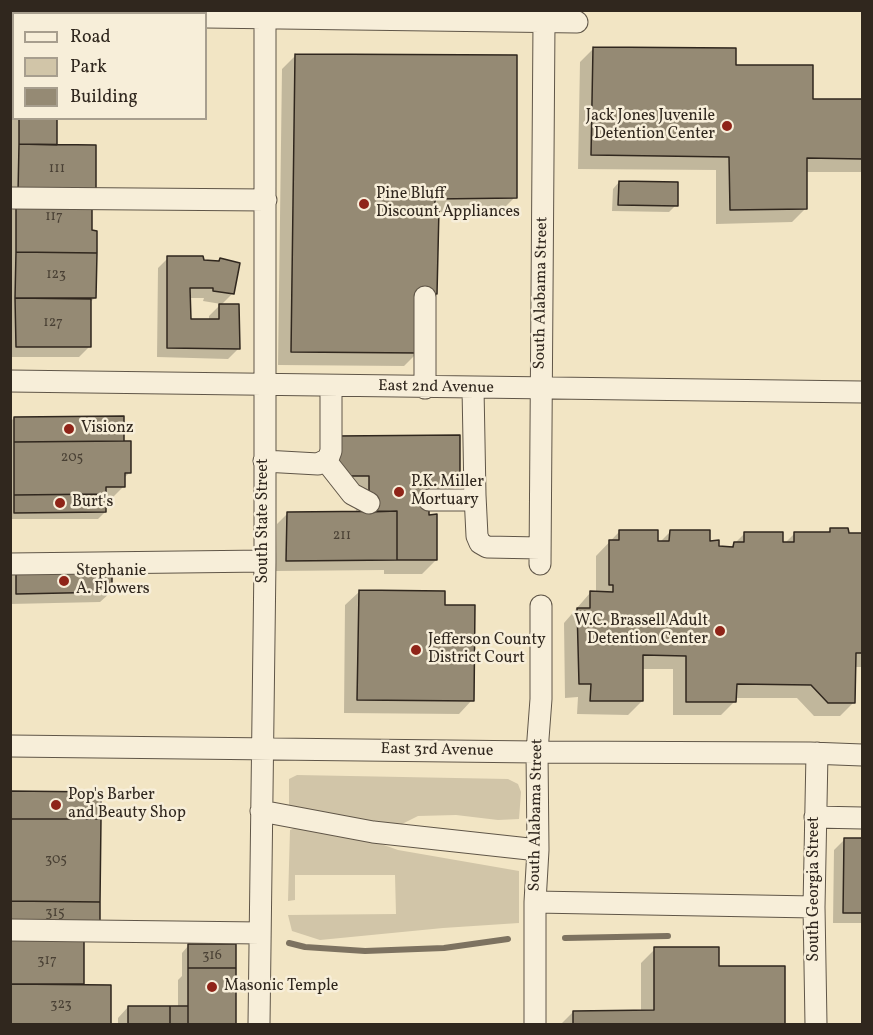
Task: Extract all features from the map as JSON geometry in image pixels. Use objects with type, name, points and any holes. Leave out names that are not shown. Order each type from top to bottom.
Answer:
[{"type":"street","points":[[207,17],[266,14],[544,23],[577,22]]},
{"type":"street","name":"South State Street","points":[[259,1024],[265,561],[266,14]]},
{"type":"street","name":"South Alabama Street","points":[[475,495],[477,536],[480,543],[487,547],[540,556],[544,23]]},
{"type":"street","points":[[10,198],[266,200]]},
{"type":"street","points":[[425,297],[425,388]]},
{"type":"street","name":"East 2nd Avenue","points":[[10,381],[541,390],[862,392]]},
{"type":"street","points":[[264,460],[318,464],[326,461],[330,451],[331,386]]},
{"type":"street","points":[[429,500],[467,500],[475,495],[473,388]]},
{"type":"street","points":[[326,461],[352,494],[369,503]]},
{"type":"street","points":[[10,564],[265,561]]},
{"type":"street","name":"South Alabama Street","points":[[535,1024],[537,752],[541,699],[541,606]]},
{"type":"street","name":"East 3rd Avenue","points":[[10,746],[862,755]]},
{"type":"street","name":"South Georgia Street","points":[[816,1024],[814,907],[817,753]]},
{"type":"street","points":[[261,811],[374,832],[538,850]]},
{"type":"street","points":[[815,817],[862,818]]},
{"type":"street","points":[[535,902],[814,907]]},
{"type":"street","points":[[10,930],[260,933]]},
{"type":"green space","points":[[297,775],[508,779],[518,784],[521,792],[519,819],[498,820],[456,815],[418,816],[402,824],[289,806],[289,779]]},
{"type":"green space","points":[[299,826],[361,837],[398,850],[519,871],[519,923],[320,940],[292,931],[288,915],[396,914],[395,875],[295,875],[295,900],[288,901],[290,830]]},
{"type":"building","name":"Jack Jones Juvenile Detention Center","points":[[593,47],[736,48],[736,65],[813,65],[813,99],[862,99],[862,159],[807,158],[807,209],[730,210],[729,157],[591,155]]},
{"type":"building","name":"Pine Bluff Discount Appliances","points":[[295,54],[517,55],[517,198],[435,199],[435,209],[439,209],[437,294],[420,294],[419,353],[291,352]]},
{"type":"building","points":[[19,120],[57,120],[57,145],[19,144]]},
{"type":"building","points":[[19,144],[96,145],[96,194],[18,193]]},
{"type":"building","name":"Jack Jones Juvenile Detention Center","points":[[619,181],[678,182],[678,206],[618,205]]},
{"type":"building","points":[[16,204],[92,204],[92,230],[97,231],[97,253],[16,252]]},
{"type":"building","points":[[16,252],[97,253],[96,298],[15,298]]},
{"type":"building","points":[[167,256],[203,256],[204,260],[219,261],[220,258],[240,263],[234,294],[213,291],[213,288],[190,288],[191,319],[219,319],[219,304],[239,304],[240,349],[167,348]]},
{"type":"building","points":[[15,298],[91,299],[91,347],[16,347]]},
{"type":"building","name":"Visionz","points":[[124,416],[124,441],[14,442],[14,417]]},
{"type":"building","name":"P.K. Miller Mortuary","points":[[460,435],[460,484],[429,484],[429,515],[437,514],[437,560],[397,560],[397,511],[369,512],[369,476],[349,476],[336,460],[336,436]]},
{"type":"building","points":[[131,441],[131,473],[125,473],[125,487],[106,487],[106,494],[14,495],[14,442]]},
{"type":"building","name":"Burt's","points":[[106,494],[106,512],[14,513],[14,495]]},
{"type":"building","points":[[397,511],[397,560],[286,561],[287,512]]},
{"type":"building","name":"W.C. Brassell Adult Detention Center","points":[[830,528],[848,528],[849,533],[862,533],[862,653],[856,653],[855,703],[828,703],[811,685],[737,684],[736,702],[686,702],[686,656],[643,655],[643,701],[590,701],[591,684],[579,684],[577,608],[590,608],[590,591],[613,592],[613,585],[609,585],[609,540],[619,540],[619,530],[658,530],[658,541],[669,541],[670,530],[710,530],[710,541],[719,540],[719,546],[733,547],[734,542],[744,542],[744,532],[783,532],[783,542],[794,542],[794,532],[830,532]]},
{"type":"building","name":"Stephanie A. Flowers","points":[[16,569],[112,569],[112,592],[16,594]]},
{"type":"building","name":"Jefferson County District Court","points":[[359,590],[445,591],[445,605],[475,605],[474,701],[357,700]]},
{"type":"building","name":"Pop's Barber and Beauty Shop","points":[[10,791],[101,792],[101,819],[10,819]]},
{"type":"building","points":[[10,819],[101,819],[100,902],[10,901]]},
{"type":"building","points":[[844,838],[862,838],[862,913],[843,913]]},
{"type":"building","points":[[10,901],[100,902],[100,924],[10,924]]},
{"type":"building","points":[[10,938],[84,938],[84,984],[10,984]]},
{"type":"building","points":[[188,944],[236,944],[236,968],[188,968]]},
{"type":"building","points":[[654,947],[719,947],[719,966],[785,966],[785,1024],[573,1024],[573,1011],[654,1010]]},
{"type":"building","name":"Masonic Temple","points":[[188,968],[236,968],[236,1024],[188,1024]]},
{"type":"building","points":[[10,984],[111,985],[111,1024],[10,1024]]},
{"type":"building","points":[[128,1006],[170,1006],[170,1024],[128,1024]]},
{"type":"building","points":[[170,1006],[188,1006],[188,1024],[170,1024]]},
{"type":"waterway","points":[[565,938],[668,936]]},
{"type":"waterway","points":[[289,943],[305,947],[365,951],[444,948],[508,939]]},
{"type":"place","name":"Jack Jones Juvenile Detention Center","points":[[727,126]]},
{"type":"place","name":"Pine Bluff Discount Appliances","points":[[364,204]]},
{"type":"place","name":"Visionz","points":[[69,429]]},
{"type":"place","name":"P.K. Miller Mortuary","points":[[399,492]]},
{"type":"place","name":"Burt's","points":[[60,503]]},
{"type":"place","name":"Stephanie A. Flowers","points":[[64,581]]},
{"type":"place","name":"W.C. Brassell Adult Detention Center","points":[[720,631]]},
{"type":"place","name":"Jefferson County District Court","points":[[416,650]]},
{"type":"place","name":"Pop's Barber and Beauty Shop","points":[[56,805]]},
{"type":"place","name":"Masonic Temple","points":[[212,987]]}]
